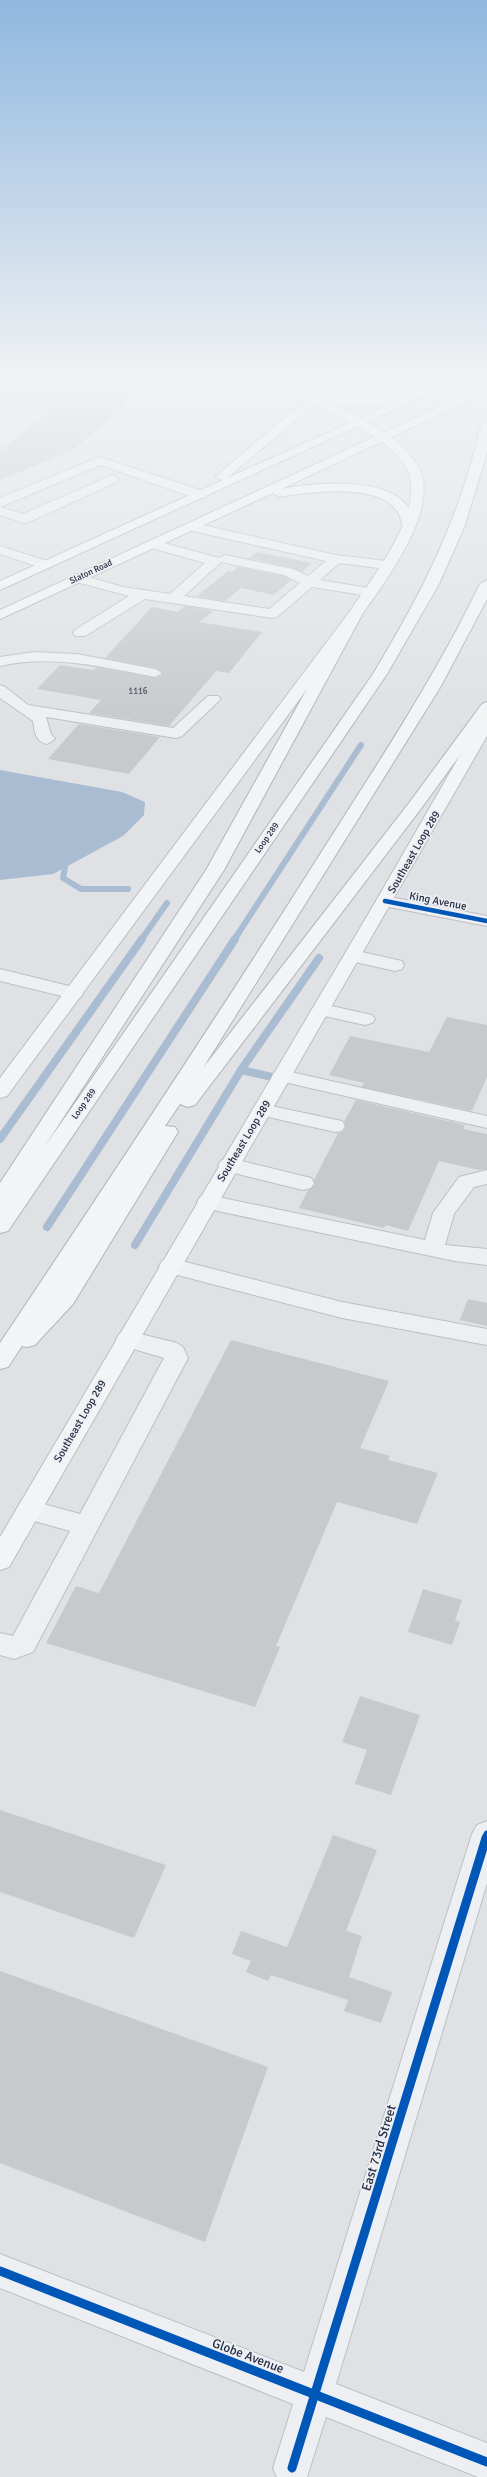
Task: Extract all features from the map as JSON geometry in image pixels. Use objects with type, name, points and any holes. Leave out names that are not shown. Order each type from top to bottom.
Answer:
[{"type":"main road","points":[[2,583],[45,566],[197,497]]},
{"type":"main road","name":"Slaton Road","points":[[0,615],[256,497]]},
{"type":"main road","points":[[253,498],[262,497]]},
{"type":"main road","points":[[385,497],[398,504],[408,516],[408,525]]},
{"type":"main road","points":[[0,1092],[356,612],[386,565],[408,525],[416,497]]},
{"type":"main road","name":"Loop 289","points":[[0,1226],[376,681],[431,589],[452,544],[469,497]]},
{"type":"main road","points":[[45,566],[78,578]]},
{"type":"main road","points":[[0,1361],[203,1053],[310,884],[414,717],[463,632],[487,584]]},
{"type":"main road","points":[[0,1201],[18,1170],[215,870],[356,612]]},
{"type":"main road","points":[[0,1368],[65,1298],[183,1107],[266,996],[454,755],[487,707]]},
{"type":"main road","name":"Southeast Loop 289","points":[[0,1560],[170,1266],[386,901],[487,722]]},
{"type":"street","points":[[0,503],[15,497]]},
{"type":"street","points":[[0,511],[24,519],[74,497]]},
{"type":"street","points":[[193,527],[336,559],[386,565]]},
{"type":"street","points":[[173,599],[220,560],[237,555],[258,542]]},
{"type":"street","points":[[152,544],[220,560],[288,572],[310,582],[369,592]]},
{"type":"street","points":[[0,550],[45,566]]},
{"type":"street","points":[[78,578],[121,591],[272,614],[336,559]]},
{"type":"street","points":[[80,633],[143,594]]},
{"type":"street","points":[[0,662],[11,657],[56,658],[155,673]]},
{"type":"street","points":[[0,690],[40,719],[43,736],[47,739]]},
{"type":"street","points":[[25,709],[176,733],[213,698]]},
{"type":"street","name":"King Avenue","points":[[386,901],[487,921]]},
{"type":"street","points":[[353,956],[395,965]]},
{"type":"street","points":[[0,975],[74,993]]},
{"type":"street","points":[[322,1010],[365,1019]]},
{"type":"street","points":[[282,1076],[487,1122]]},
{"type":"street","points":[[262,1110],[335,1126]]},
{"type":"street","points":[[229,1166],[303,1184]]},
{"type":"street","points":[[433,1249],[444,1214],[467,1182],[487,1177]]},
{"type":"street","points":[[208,1202],[433,1249],[487,1257]]},
{"type":"street","points":[[170,1266],[342,1310],[487,1337]]},
{"type":"street","points":[[0,1644],[18,1648],[23,1644],[176,1358],[175,1353],[169,1349],[128,1339]]},
{"type":"street","points":[[29,1510],[87,1526]]},
{"type":"street","name":"East 73rd Street","points":[[292,2468],[487,1834]]},
{"type":"street","name":"Globe Avenue","points":[[0,2271],[487,2462]]},
{"type":"water","points":[[0,770],[122,792],[145,802],[144,815],[123,836],[53,874],[0,880]]},
{"type":"building","points":[[257,552],[312,563],[302,572],[293,568],[249,558]]},
{"type":"building","points":[[238,567],[284,576],[291,580],[274,595],[241,588],[225,601],[197,596],[228,571],[232,572]]},
{"type":"building","points":[[185,606],[213,611],[199,622],[262,632],[229,673],[216,671],[169,726],[89,713],[101,700],[37,689],[60,665],[93,670],[97,667],[156,678],[163,674],[156,668],[105,658],[152,607],[178,612]]},
{"type":"building","points":[[79,724],[160,737],[129,774],[48,759]]},
{"type":"building","points":[[447,1017],[487,1025],[487,1077],[472,1111],[362,1087],[364,1083],[329,1075],[350,1036],[429,1052]]},
{"type":"building","points":[[356,1100],[465,1125],[463,1129],[487,1134],[487,1169],[479,1170],[439,1161],[408,1231],[386,1225],[384,1228],[299,1208],[308,1190],[315,1184],[314,1180],[338,1133],[343,1132],[346,1127],[344,1122]]},
{"type":"building","points":[[468,1299],[487,1303],[487,1326],[460,1320]]},
{"type":"building","points":[[231,1340],[389,1381],[360,1448],[390,1456],[388,1460],[438,1473],[417,1524],[337,1502],[276,1646],[280,1647],[255,1707],[46,1643],[76,1586],[99,1593]]},
{"type":"building","points":[[423,1589],[462,1600],[455,1620],[460,1622],[452,1645],[408,1632]]},
{"type":"building","points":[[360,1696],[420,1715],[391,1795],[355,1784],[367,1750],[342,1742]]},
{"type":"building","points":[[0,1810],[166,1865],[134,1938],[0,1892]]},
{"type":"building","points":[[333,1835],[377,1850],[346,1931],[362,1936],[349,1977],[392,1992],[381,2023],[344,2011],[348,2000],[271,1975],[268,1981],[246,1972],[251,1961],[232,1954],[241,1931],[287,1947]]},
{"type":"building","points":[[0,1971],[268,2067],[205,2242],[0,2163]]},
{"type":"waterway","points":[[234,940],[361,745]]},
{"type":"waterway","points":[[65,867],[63,878],[81,889],[128,889]]},
{"type":"waterway","points":[[141,940],[167,903]]},
{"type":"waterway","points":[[0,1139],[142,939]]},
{"type":"waterway","points":[[47,1227],[235,939]]},
{"type":"waterway","points":[[241,1070],[319,958]]},
{"type":"waterway","points":[[135,1245],[241,1070]]},
{"type":"waterway","points":[[241,1070],[281,1079]]},
{"type":"cycle path","points":[[385,901],[487,921]]},
{"type":"cycle path","points":[[292,2468],[487,1834]]},
{"type":"cycle path","points":[[0,2271],[487,2462]]}]
